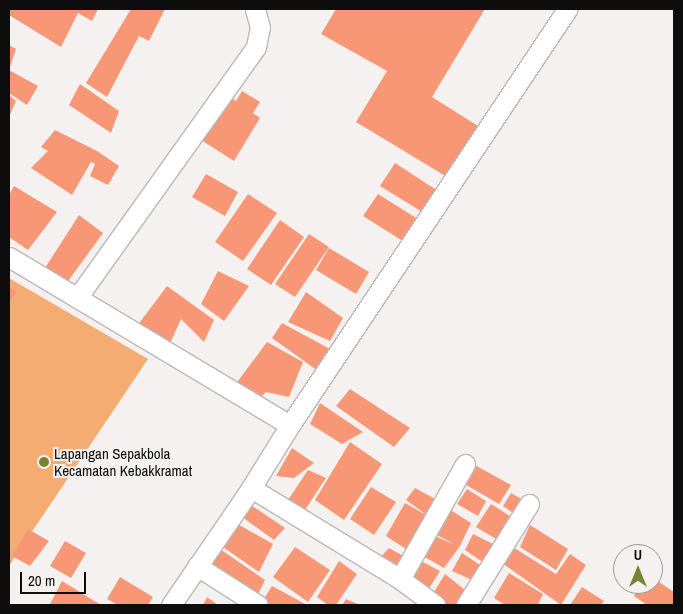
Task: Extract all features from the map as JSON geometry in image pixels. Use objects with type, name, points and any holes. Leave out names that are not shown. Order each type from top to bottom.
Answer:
[{"type":"street","points":[[77,298],[256,47],[260,27],[255,9]]},
{"type":"street","points":[[171,605],[251,488],[290,425],[567,9]]},
{"type":"street","points":[[9,257],[290,425]]},
{"type":"street","points":[[400,579],[465,464]]},
{"type":"street","points":[[251,488],[400,579],[436,605]]},
{"type":"street","points":[[466,605],[529,504]]},
{"type":"street","points":[[197,566],[258,605]]},
{"type":"shaded area","name":"Lapangan Sepakbola Kecamatan Kebakkramat","points":[[9,278],[148,359],[9,566]]},
{"type":"building","points":[[10,9],[98,9],[92,21],[78,13],[61,47],[9,15]]},
{"type":"building","points":[[131,9],[165,9],[149,41],[139,36],[107,97],[86,83]]},
{"type":"building","points":[[336,9],[485,9],[432,97],[478,126],[447,177],[356,122],[387,71],[321,34]]},
{"type":"building","points":[[9,45],[16,49],[9,70]]},
{"type":"building","points":[[9,70],[38,86],[27,105],[9,93]]},
{"type":"building","points":[[80,84],[119,111],[111,133],[69,105]]},
{"type":"building","points":[[242,91],[260,102],[253,113],[260,118],[234,161],[198,138],[225,95],[236,101]]},
{"type":"building","points":[[9,95],[16,101],[9,117]]},
{"type":"building","points":[[55,130],[97,151],[119,166],[108,185],[90,176],[95,164],[91,162],[72,195],[31,168],[48,151],[41,147]]},
{"type":"building","points":[[395,163],[438,191],[424,213],[380,186]]},
{"type":"building","points":[[206,174],[238,192],[225,216],[192,197]]},
{"type":"building","points":[[14,186],[57,212],[28,250],[9,237],[9,195]]},
{"type":"building","points":[[248,194],[277,213],[243,261],[215,242]]},
{"type":"building","points":[[378,194],[421,221],[406,243],[363,216]]},
{"type":"building","points":[[79,215],[103,233],[66,284],[45,268]]},
{"type":"building","points":[[280,220],[304,237],[271,285],[247,269]]},
{"type":"building","points":[[309,234],[329,247],[295,297],[275,284]]},
{"type":"building","points":[[329,248],[369,272],[356,294],[316,270]]},
{"type":"building","points":[[218,271],[249,286],[224,321],[201,304]]},
{"type":"building","points":[[167,286],[214,320],[204,342],[181,319],[168,348],[137,326]]},
{"type":"building","points":[[9,287],[17,292],[9,302]]},
{"type":"building","points":[[306,292],[343,318],[330,341],[288,322]]},
{"type":"building","points":[[282,323],[330,349],[318,371],[272,338]]},
{"type":"building","points":[[267,342],[303,362],[289,397],[266,392],[259,399],[235,385]]},
{"type":"building","points":[[350,389],[410,428],[394,447],[336,406]]},
{"type":"building","points":[[320,403],[363,432],[342,444],[310,424]]},
{"type":"building","points":[[350,442],[382,464],[344,520],[315,500]]},
{"type":"building","points":[[292,448],[314,463],[294,478],[276,476]]},
{"type":"building","points":[[473,464],[511,485],[499,504],[461,482]]},
{"type":"building","points":[[308,470],[326,478],[303,513],[286,503]]},
{"type":"building","points":[[371,487],[396,502],[374,535],[350,519]]},
{"type":"building","points":[[415,488],[437,500],[428,516],[406,500]]},
{"type":"building","points":[[467,489],[486,501],[478,516],[457,504]]},
{"type":"building","points":[[511,493],[525,501],[516,515],[503,506]]},
{"type":"building","points":[[248,503],[285,528],[274,540],[238,514]]},
{"type":"building","points":[[405,503],[428,516],[409,551],[386,536]]},
{"type":"building","points":[[491,504],[510,516],[496,539],[476,527]]},
{"type":"building","points":[[449,509],[471,523],[460,546],[444,568],[421,555],[432,535],[456,545],[435,534]]},
{"type":"building","points":[[234,522],[273,544],[259,572],[220,545]]},
{"type":"building","points":[[530,525],[568,549],[556,570],[520,547]]},
{"type":"building","points":[[28,529],[49,541],[30,566],[12,556]]},
{"type":"building","points":[[473,534],[495,545],[484,563],[465,550]]},
{"type":"building","points":[[65,541],[86,553],[71,578],[50,566]]},
{"type":"building","points":[[511,546],[556,574],[570,554],[586,565],[561,605],[502,563]]},
{"type":"building","points":[[217,547],[265,580],[258,594],[206,562]]},
{"type":"building","points":[[295,547],[330,570],[308,602],[273,577]]},
{"type":"building","points":[[389,548],[407,558],[399,572],[379,559]]},
{"type":"building","points":[[462,553],[480,565],[472,580],[452,571]]},
{"type":"building","points":[[419,560],[440,571],[426,593],[407,579]]},
{"type":"building","points":[[339,561],[357,574],[336,605],[328,605],[317,597]]},
{"type":"building","points":[[509,573],[543,594],[538,605],[505,605],[494,598]]},
{"type":"building","points":[[445,574],[465,590],[456,605],[444,605],[431,597]]},
{"type":"building","points":[[120,577],[153,597],[148,605],[118,605],[107,599]]},
{"type":"building","points":[[62,581],[101,605],[50,604]]},
{"type":"building","points":[[663,585],[674,592],[674,605],[647,605],[634,596],[635,594],[663,594]]},
{"type":"building","points":[[272,586],[307,605],[260,605]]},
{"type":"building","points":[[582,587],[604,601],[601,605],[570,605]]},
{"type":"building","points":[[207,597],[218,605],[203,605]]},
{"type":"building","points":[[346,599],[360,605],[342,605]]},
{"type":"place","name":"Lapangan Sepakbola Kecamatan Kebakkramat","points":[[44,462]]}]
